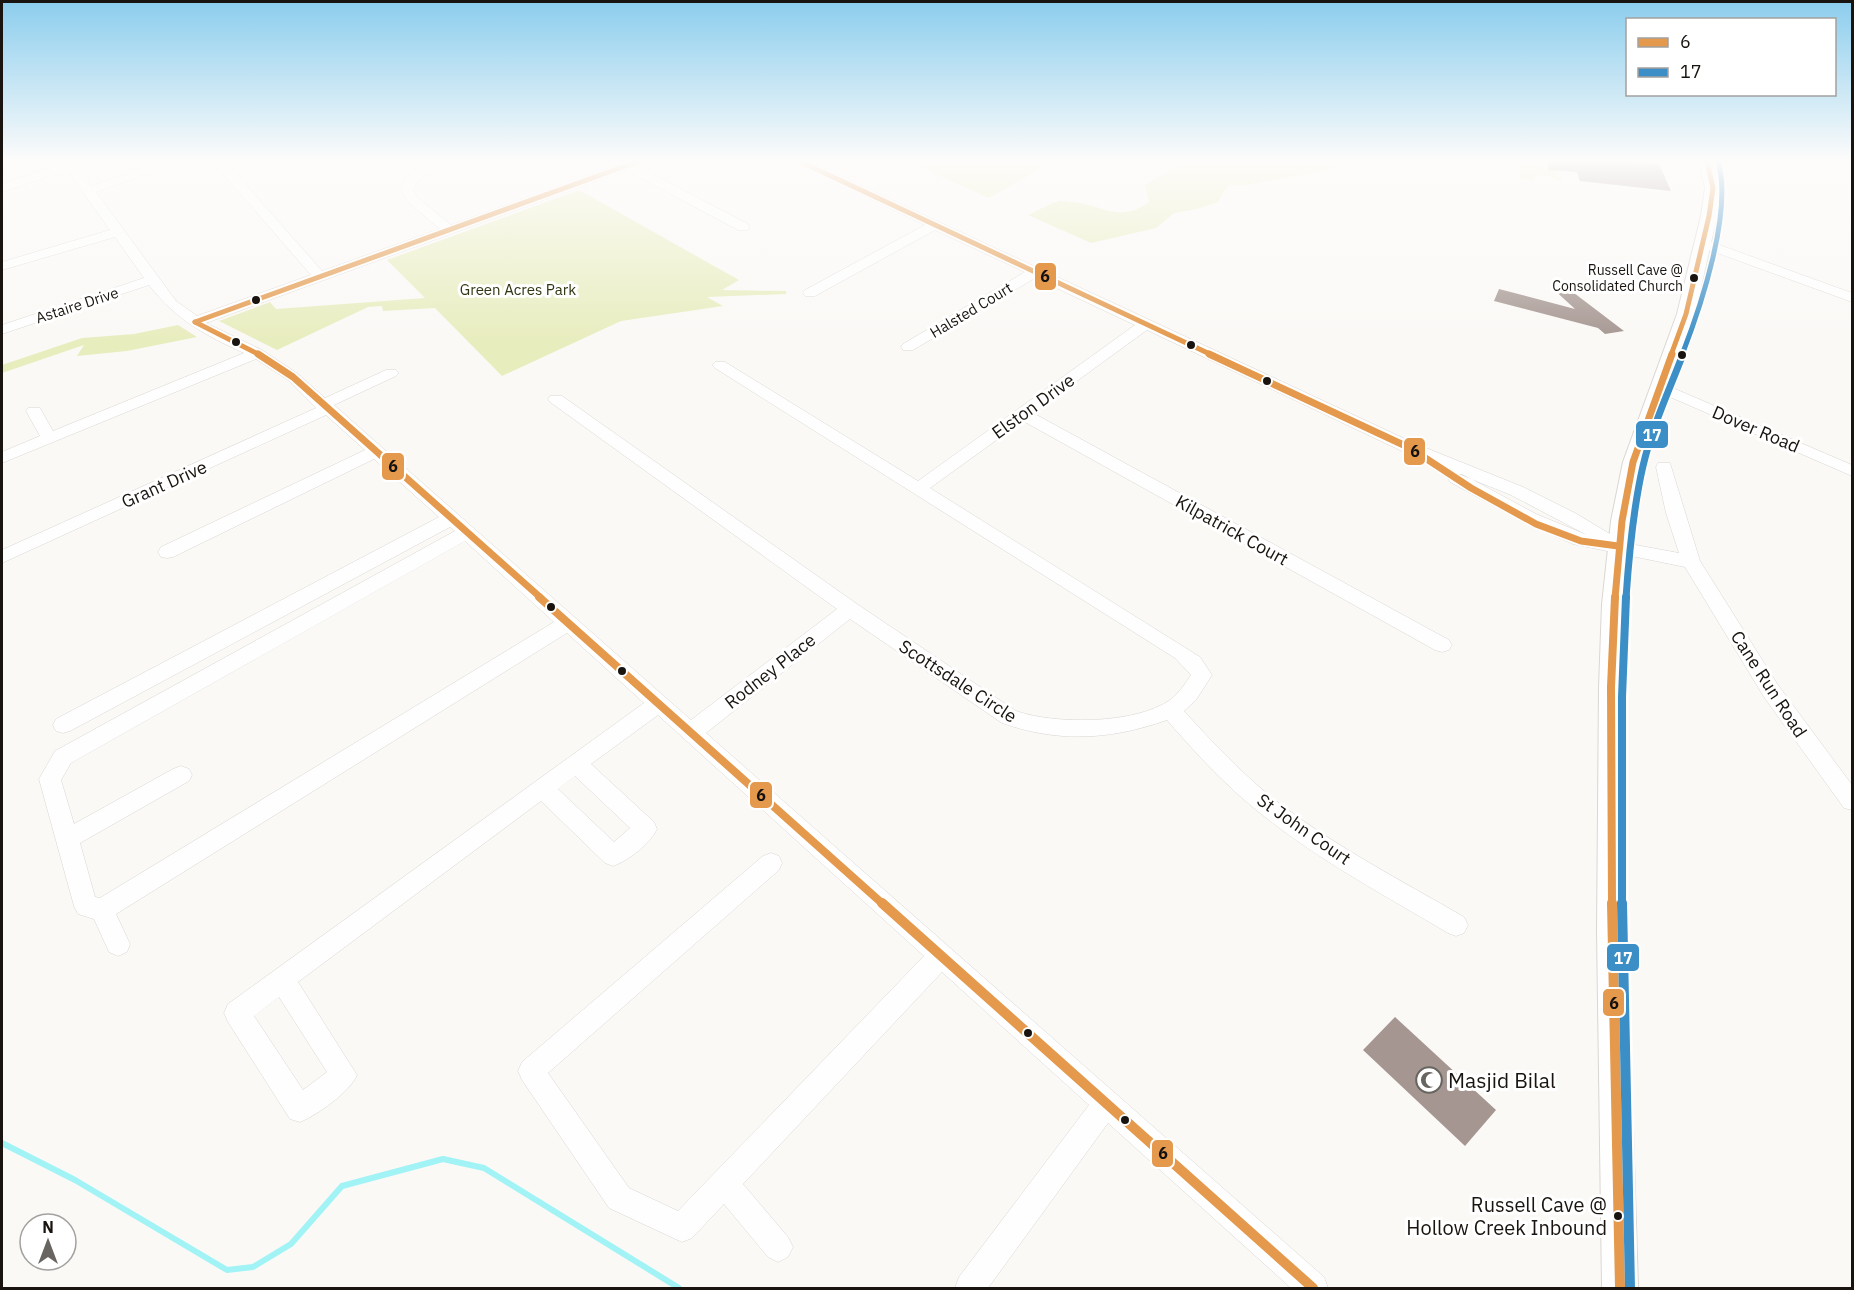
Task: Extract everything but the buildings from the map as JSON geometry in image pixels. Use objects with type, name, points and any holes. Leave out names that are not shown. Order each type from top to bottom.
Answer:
[{"type":"main road","points":[[1620,1288],[1611,944],[1611,633],[1618,546],[1629,479],[1640,438],[1688,306],[1707,221]]},
{"type":"street","points":[[110,221],[152,280],[180,313],[208,331],[257,353],[287,372],[1105,1105],[1313,1288]]},
{"type":"street","points":[[271,221],[319,276]]},
{"type":"street","points":[[438,221],[449,230]]},
{"type":"street","points":[[195,322],[474,221]]},
{"type":"street","points":[[733,221],[743,227]]},
{"type":"street","points":[[927,221],[1410,448],[1441,470],[1530,518],[1579,540],[1691,562]]},
{"type":"street","points":[[810,293],[935,225]]},
{"type":"street","points":[[2,266],[118,232]]},
{"type":"street","points":[[1703,243],[1852,298]]},
{"type":"street","name":"Halsted Court","points":[[908,347],[1035,272]]},
{"type":"street","name":"Astaire Drive","points":[[2,330],[152,280]]},
{"type":"street","name":"Elston Drive","points":[[919,488],[1146,324]]},
{"type":"street","points":[[2,458],[257,353]]},
{"type":"street","name":"Scottsdale Circle","points":[[556,399],[850,609],[995,709],[1026,724],[1070,730],[1094,730],[1149,718],[1170,709],[1188,696],[1202,675],[1193,662],[720,365]]},
{"type":"street","name":"Grant Drive","points":[[2,557],[324,407],[391,373]]},
{"type":"street","name":"Dover Road","points":[[1659,387],[1852,471]]},
{"type":"street","points":[[34,411],[50,439]]},
{"type":"street","name":"Kilpatrick Court","points":[[1022,414],[1442,645]]},
{"type":"street","points":[[167,552],[375,452]]},
{"type":"street","name":"Cane Run Road","points":[[1664,467],[1675,513],[1691,562],[1771,691],[1852,801]]},
{"type":"street","points":[[63,725],[450,519]]},
{"type":"street","points":[[466,533],[63,757],[50,779],[86,906],[102,910],[567,624]]},
{"type":"street","name":"Rodney Place","points":[[690,733],[850,609]]},
{"type":"street","points":[[282,979],[344,1075],[300,1109],[237,1013],[282,979],[542,788],[658,704]]},
{"type":"street","name":"St John Court","points":[[1170,709],[1205,749],[1250,792],[1288,821],[1456,925]]},
{"type":"street","points":[[542,788],[613,856],[646,829],[576,764]]},
{"type":"street","points":[[67,839],[181,775]]},
{"type":"street","points":[[771,863],[531,1071],[619,1198],[682,1228],[940,957]]},
{"type":"street","points":[[102,910],[118,944]]},
{"type":"street","points":[[970,1288],[1105,1105]]},
{"type":"street","points":[[725,1184],[778,1247]]},
{"type":"green space","name":"Green Acres Park","points":[[493,221],[634,221],[739,280],[722,290],[786,291],[786,294],[707,297],[723,306],[621,321],[502,376],[435,308],[383,311],[382,306],[368,307],[277,350],[219,321],[270,302],[276,309],[425,298],[387,260]]},
{"type":"green space","points":[[1042,221],[1164,221],[1156,228],[1091,243]]},
{"type":"green space","points":[[178,325],[197,337],[127,351],[77,356],[84,345],[2,373],[2,365],[82,338],[134,334]]},
{"type":"waterway","points":[[2,1143],[75,1180],[227,1270],[253,1267],[291,1244],[342,1186],[443,1159],[484,1168],[679,1288]]},
{"type":"transit line","name":"6","points":[[195,322],[473,221]]},
{"type":"transit line","name":"6","points":[[927,221],[1410,448],[1471,488],[1536,524],[1581,541],[1618,546]]},
{"type":"transit line","name":"6","points":[[1620,1288],[1611,872],[1611,687],[1614,604],[1622,521],[1633,462],[1686,314],[1708,221]]},
{"type":"transit line","name":"17","points":[[1630,1288],[1623,997],[1621,739],[1628,570],[1632,528],[1647,450],[1695,318],[1719,221]]},
{"type":"transit line","name":"6","points":[[195,322],[257,353],[293,377],[1313,1288]]},
{"type":"place","name":"Russell Cave @ Consolidated Church","points":[[1694,278]]},
{"type":"place","name":"Masjid Bilal","points":[[1429,1080]]},
{"type":"place","name":"Russell Cave @ Hollow Creek Inbound","points":[[1618,1216]]}]
